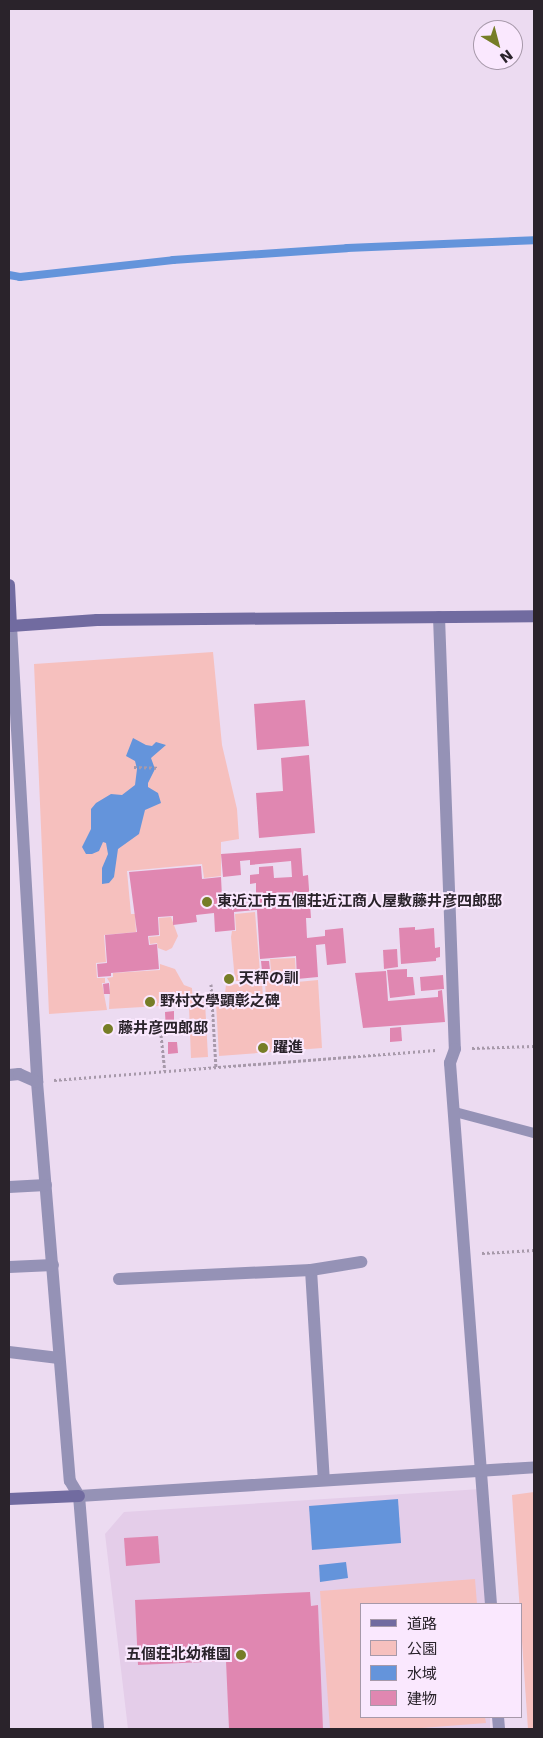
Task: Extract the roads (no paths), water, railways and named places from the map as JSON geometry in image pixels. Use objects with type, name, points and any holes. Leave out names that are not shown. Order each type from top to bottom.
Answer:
[{"type":"street","points":[[9,585],[37,1082],[70,1481],[79,1496],[98,1729]]},
{"type":"street","points":[[11,626],[97,620],[534,616]]},
{"type":"street","points":[[439,617],[455,1049],[450,1063],[491,1603]]},
{"type":"street","points":[[9,1075],[19,1074],[37,1082]]},
{"type":"street","points":[[9,1187],[46,1185]]},
{"type":"street","points":[[119,1279],[311,1270],[361,1262]]},
{"type":"street","points":[[9,1267],[53,1265]]},
{"type":"street","points":[[311,1270],[324,1480]]},
{"type":"street","points":[[9,1352],[59,1358]]},
{"type":"street","points":[[9,1499],[534,1467]]},
{"type":"lane","points":[[454,1112],[534,1133]]},
{"type":"water","points":[[133,738],[146,745],[152,746],[156,742],[166,745],[151,758],[155,769],[148,783],[148,787],[158,793],[161,803],[145,810],[139,834],[118,849],[114,877],[109,883],[102,884],[102,868],[108,854],[106,843],[103,842],[99,851],[92,854],[86,854],[82,847],[91,829],[91,809],[96,803],[111,794],[122,795],[135,785],[137,769],[135,761],[126,756]]},
{"type":"water","points":[[398,1499],[401,1543],[312,1550],[309,1506]]},
{"type":"water","points":[[346,1562],[348,1578],[320,1582],[319,1565]]},
{"type":"waterway","points":[[9,275],[20,277],[173,260],[347,248],[534,240]]},
{"type":"place","name":"東近江市五個荘近江商人屋敷藤井彦四郎邸","points":[[207,902]]},
{"type":"place","name":"天秤の訓","points":[[229,979]]},
{"type":"place","name":"野村文學顕彰之碑","points":[[150,1002]]},
{"type":"place","name":"藤井彦四郎邸","points":[[108,1029]]},
{"type":"place","name":"躍進","points":[[263,1048]]},
{"type":"place","name":"五個荘北幼稚園","points":[[241,1655]]}]
